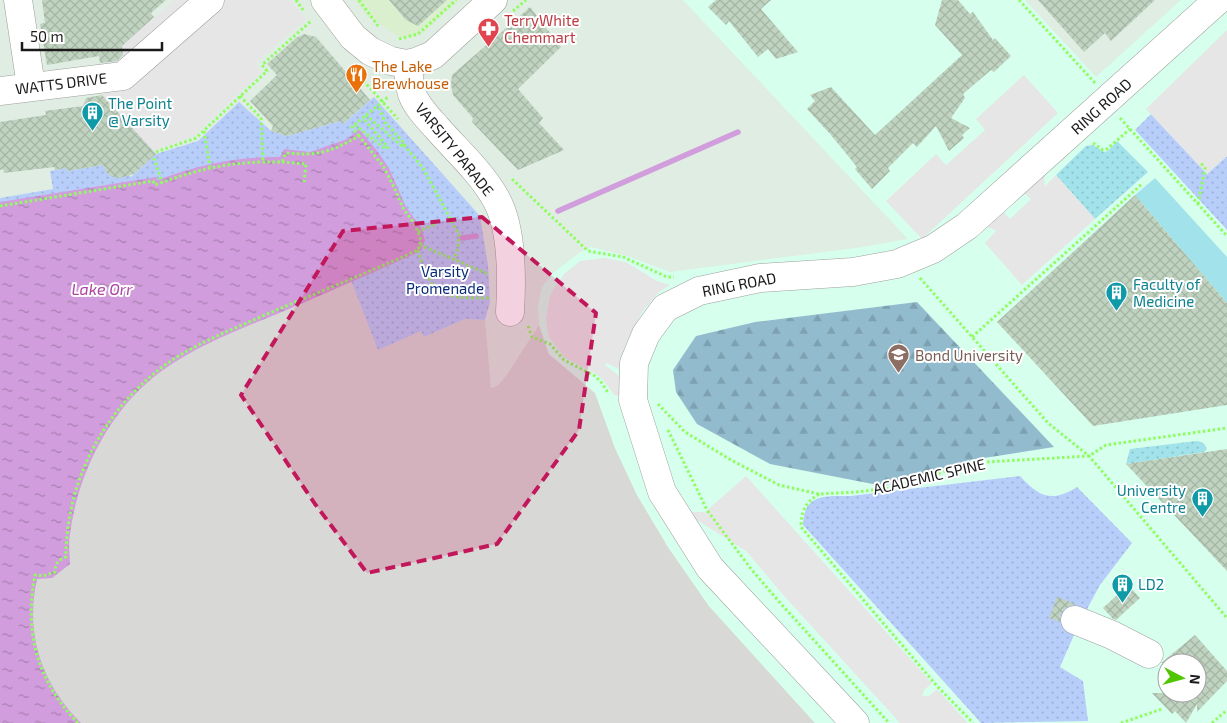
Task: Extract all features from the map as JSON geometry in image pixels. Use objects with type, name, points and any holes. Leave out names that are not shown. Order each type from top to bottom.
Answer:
[{"type":"street","points":[[18,0],[31,86]]},
{"type":"street","name":"WATTS DRIVE","points":[[0,91],[123,76],[210,0]]},
{"type":"street","points":[[318,10],[370,51],[391,61],[403,51],[416,62],[433,55],[493,0]]},
{"type":"street","name":"RING ROAD","points":[[854,723],[710,568],[662,492],[633,400],[634,364],[646,334],[665,308],[699,291],[760,278],[876,269],[897,264],[933,249],[949,239],[976,217],[1218,0]]},
{"type":"street","name":"VARSITY PARADE","points":[[403,51],[410,86],[418,106],[484,180],[497,201],[504,220],[512,282],[503,306]]},
{"type":"street","points":[[1075,620],[1112,634],[1149,654]]},
{"type":"path","points":[[296,0],[318,10]]},
{"type":"path","points":[[359,0],[381,30]]},
{"type":"path","points":[[390,37],[403,51],[418,34],[456,0]]},
{"type":"path","points":[[315,27],[318,10]]},
{"type":"path","points":[[156,152],[196,138],[204,131],[267,72],[262,64],[318,10]]},
{"type":"path","points":[[348,64],[380,103],[402,123]]},
{"type":"path","points":[[393,92],[352,127],[383,166],[403,208],[415,225],[421,240],[418,250],[427,277],[438,291],[445,295],[503,306]]},
{"type":"path","points":[[240,96],[262,118],[263,162]]},
{"type":"path","points":[[380,103],[385,122],[423,168],[454,224],[458,235],[458,248],[454,260]]},
{"type":"path","points":[[355,124],[386,149],[388,147],[364,116]]},
{"type":"path","points":[[364,116],[404,145]]},
{"type":"path","points":[[1122,135],[1130,128]]},
{"type":"path","points":[[204,131],[210,167]]},
{"type":"path","points":[[282,162],[286,153],[308,155],[323,153],[360,136]]},
{"type":"path","points":[[154,158],[162,182]]},
{"type":"path","points":[[0,206],[153,181],[155,185],[183,174],[242,162],[306,164],[304,182]]},
{"type":"path","points":[[1198,204],[1205,168],[1200,162]]},
{"type":"path","points":[[508,175],[588,251],[623,257],[667,277],[676,277]]},
{"type":"path","points":[[972,337],[1143,183]]},
{"type":"path","points":[[418,232],[437,223]]},
{"type":"path","points":[[420,245],[495,276]]},
{"type":"path","points":[[78,723],[64,708],[50,688],[42,672],[36,655],[32,632],[31,595],[35,575],[43,576],[55,572],[55,567],[59,560],[66,557],[66,535],[73,498],[86,461],[108,422],[132,393],[161,368],[199,344],[418,250]]},
{"type":"path","points":[[917,276],[1048,423],[1089,456],[1227,618]]},
{"type":"path","name":"ACADEMIC SPINE","points":[[658,410],[654,402],[660,405],[685,432],[731,460],[779,485],[819,494],[892,488],[962,466],[986,462],[1089,456],[1106,446],[1227,428]]},
{"type":"path","points":[[667,427],[708,510],[740,554],[782,605],[889,723]]},
{"type":"path","points":[[819,494],[808,501],[801,515],[800,527],[937,686],[973,723]]},
{"type":"path","points":[[1121,723],[1162,709]]},
{"type":"path","points":[[1212,723],[1227,710]]},
{"type":"highlighted area","points":[[482,217],[596,313],[579,430],[497,544],[367,573],[315,504],[241,395],[343,231]]},
{"type":"shaded area","points":[[175,0],[290,0],[306,19],[255,63],[261,72],[192,137],[153,151],[102,95],[103,83],[124,60],[121,46]]},
{"type":"shaded area","points":[[355,0],[459,0],[423,33],[402,38],[368,17]]},
{"type":"shaded area","name":"Bond University","points":[[683,0],[1025,0],[1096,77],[1181,0],[1227,0],[1227,723],[815,723],[709,606],[668,547],[637,495],[615,448],[595,393],[549,354],[539,325],[538,306],[542,287],[553,273],[579,253],[591,247],[627,256],[670,272],[863,247],[908,239]]},
{"type":"shaded area","points":[[1227,30],[1227,156],[1207,174],[1146,109]]},
{"type":"shaded area","points":[[1024,75],[1058,113],[922,239],[886,201],[936,154],[946,165],[985,130],[976,119]]},
{"type":"shaded area","points":[[1117,141],[1148,172],[1095,219],[1056,175],[1086,146],[1093,145],[1104,152],[1108,151]]},
{"type":"shaded area","points":[[1044,175],[1045,186],[1056,175],[1095,219],[1022,285],[985,243],[996,231],[984,225],[1004,209],[1004,212],[1010,219],[1031,199],[1024,193]]},
{"type":"shaded area","points":[[1155,178],[1227,257],[1227,303],[1135,195]]},
{"type":"shaded area","points":[[604,258],[626,262],[657,281],[670,285],[659,292],[642,312],[626,343],[620,358],[619,369],[606,363],[605,365],[622,378],[622,396],[614,395],[596,374],[564,357],[549,337],[546,319],[550,296],[564,274],[580,261]]},
{"type":"shaded area","points":[[349,275],[421,331],[424,337],[465,319],[485,320],[491,388],[497,386],[506,376],[539,325],[549,354],[595,393],[615,448],[637,495],[668,547],[709,606],[815,723],[75,723],[49,690],[0,560],[63,535],[103,424],[163,361]]},
{"type":"shaded area","points":[[1196,441],[1202,442],[1205,446],[1207,449],[1204,452],[1126,464],[1130,449]]},
{"type":"shaded area","points":[[746,476],[932,683],[924,690],[922,696],[929,696],[937,689],[968,723],[900,723],[785,597],[746,551],[684,512],[705,512]]},
{"type":"green space","name":"Varsity Promenade","points":[[374,97],[480,216],[488,265],[490,302],[485,320],[465,319],[424,337],[421,331],[378,350],[349,275],[341,153],[0,210],[0,198],[53,189],[50,171],[66,168],[67,171],[103,165],[107,172],[113,176],[120,177],[128,174],[131,177],[156,154],[198,141],[239,102],[271,131],[287,136],[340,121],[343,124]]},
{"type":"green space","points":[[1151,114],[1207,174],[1227,156],[1227,230],[1135,130]]},
{"type":"green space","points":[[917,302],[1054,447],[971,460],[883,486],[770,464],[697,424],[676,392],[673,370],[696,336],[755,322]]},
{"type":"green space","points":[[1020,476],[1033,489],[1046,495],[1060,495],[1077,487],[1132,543],[1100,585],[1078,626],[1060,667],[1083,681],[1088,721],[981,723],[803,525],[807,507],[818,498]]},
{"type":"water","name":"Lake Orr","points":[[359,129],[389,168],[406,207],[420,226],[425,240],[421,251],[224,336],[178,360],[144,385],[113,422],[89,465],[74,511],[69,538],[70,564],[52,578],[37,579],[33,619],[40,657],[46,674],[56,691],[67,708],[81,723],[0,723],[0,202],[156,177],[157,180],[218,162],[247,158],[280,157],[284,149],[310,152],[347,139]]},
{"type":"building","points":[[42,0],[166,0],[151,13],[154,17],[122,46],[123,55],[117,61],[100,63],[99,56],[47,65],[40,24],[45,23]]},
{"type":"building","points":[[389,0],[447,0],[418,26],[406,20]]},
{"type":"building","points":[[716,0],[771,0],[761,9],[798,52],[776,59],[768,49],[758,57],[729,21],[726,25],[708,7]]},
{"type":"building","points":[[942,0],[958,0],[970,14],[973,12],[993,40],[995,38],[1011,56],[994,72],[991,70],[963,94],[965,98],[951,118],[970,128],[962,135],[964,138],[949,151],[936,126],[917,147],[913,143],[888,168],[890,171],[872,189],[831,135],[807,109],[815,101],[810,95],[831,87],[875,135],[962,55],[935,25]]},
{"type":"building","points":[[1038,0],[1155,0],[1111,41],[1105,33],[1084,52]]},
{"type":"building","points":[[530,7],[561,47],[518,89],[543,118],[539,123],[564,150],[518,170],[472,122],[473,118],[453,95],[451,84],[452,75]]},
{"type":"building","points":[[304,34],[316,37],[370,100],[343,124],[340,121],[287,136],[271,131],[273,126],[250,101],[277,75],[267,64],[296,38]]},
{"type":"building","name":"The Point @ Varsity","points":[[102,95],[156,154],[134,174],[120,178],[113,177],[107,173],[103,165],[67,171],[66,168],[55,170],[54,167],[4,173],[3,169],[0,170],[0,122],[46,115],[45,111],[83,106],[86,98]]},
{"type":"building","name":"Faculty of Medicine","points":[[1135,195],[1227,303],[1227,405],[1093,426],[997,322]]},
{"type":"building","name":"University Centre","points":[[1227,449],[1227,571],[1126,464]]},
{"type":"building","name":"LD2","points":[[1128,585],[1140,598],[1116,620],[1113,619],[1103,608]]},
{"type":"building","points":[[1057,597],[1076,604],[1065,608],[1060,615],[1060,622],[1049,618]]},
{"type":"building","points":[[1195,635],[1227,671],[1227,681],[1207,702],[1207,653],[1173,653]]},
{"type":"building","points":[[1162,703],[1206,703],[1197,712],[1197,704],[1186,723],[1175,711],[1172,714]]},
{"type":"waterway","points":[[558,211],[738,132]]},
{"type":"waterway","points":[[462,238],[476,236]]},
{"type":"place","name":"TerryWhite Chemmart","points":[[488,48]]},
{"type":"place","name":"The Lake Brewhouse","points":[[356,94]]},
{"type":"place","name":"The Point @ Varsity","points":[[92,131]]},
{"type":"place","name":"Faculty of Medicine","points":[[1117,312]]},
{"type":"place","name":"Bond University","points":[[899,374]]},
{"type":"place","name":"University Centre","points":[[1202,518]]},
{"type":"place","name":"LD2","points":[[1122,603]]}]
